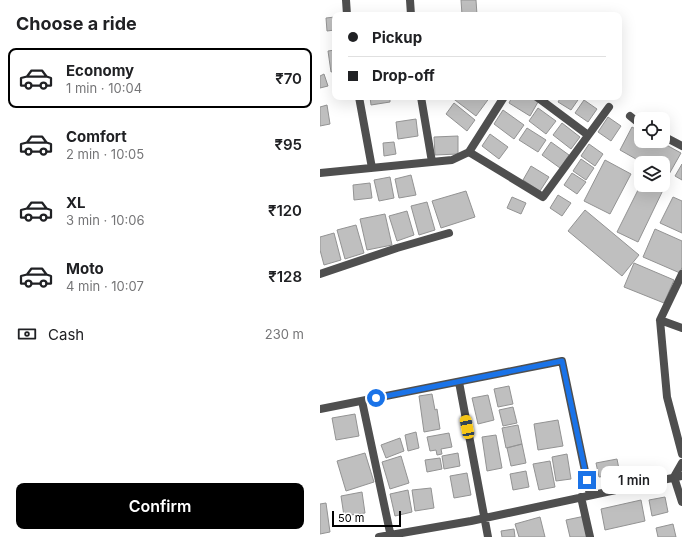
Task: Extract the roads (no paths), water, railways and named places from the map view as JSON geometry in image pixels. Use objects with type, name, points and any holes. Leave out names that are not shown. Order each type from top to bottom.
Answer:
[{"type":"street","points":[[346,0],[347,12]]},
{"type":"street","points":[[410,0],[411,12]]},
{"type":"street","points":[[360,100],[372,168]]},
{"type":"street","points":[[422,100],[432,162]]},
{"type":"street","points":[[320,173],[452,160],[468,152],[502,100]]},
{"type":"street","points":[[541,100],[588,135]]},
{"type":"street","points":[[468,152],[543,197],[609,106]]},
{"type":"street","points":[[630,116],[634,119]]},
{"type":"street","points":[[670,140],[682,146]]},
{"type":"street","points":[[320,274],[449,232]]},
{"type":"street","points":[[682,274],[660,320],[667,398],[682,454]]},
{"type":"street","points":[[660,320],[682,328]]},
{"type":"street","points":[[320,409],[562,361],[590,495]]},
{"type":"street","points":[[459,382],[488,537]]},
{"type":"street","points":[[362,401],[391,536]]},
{"type":"street","points":[[682,463],[678,477],[682,502]]},
{"type":"street","points":[[379,537],[484,518],[678,477]]},
{"type":"street","points":[[581,497],[590,537]]}]
